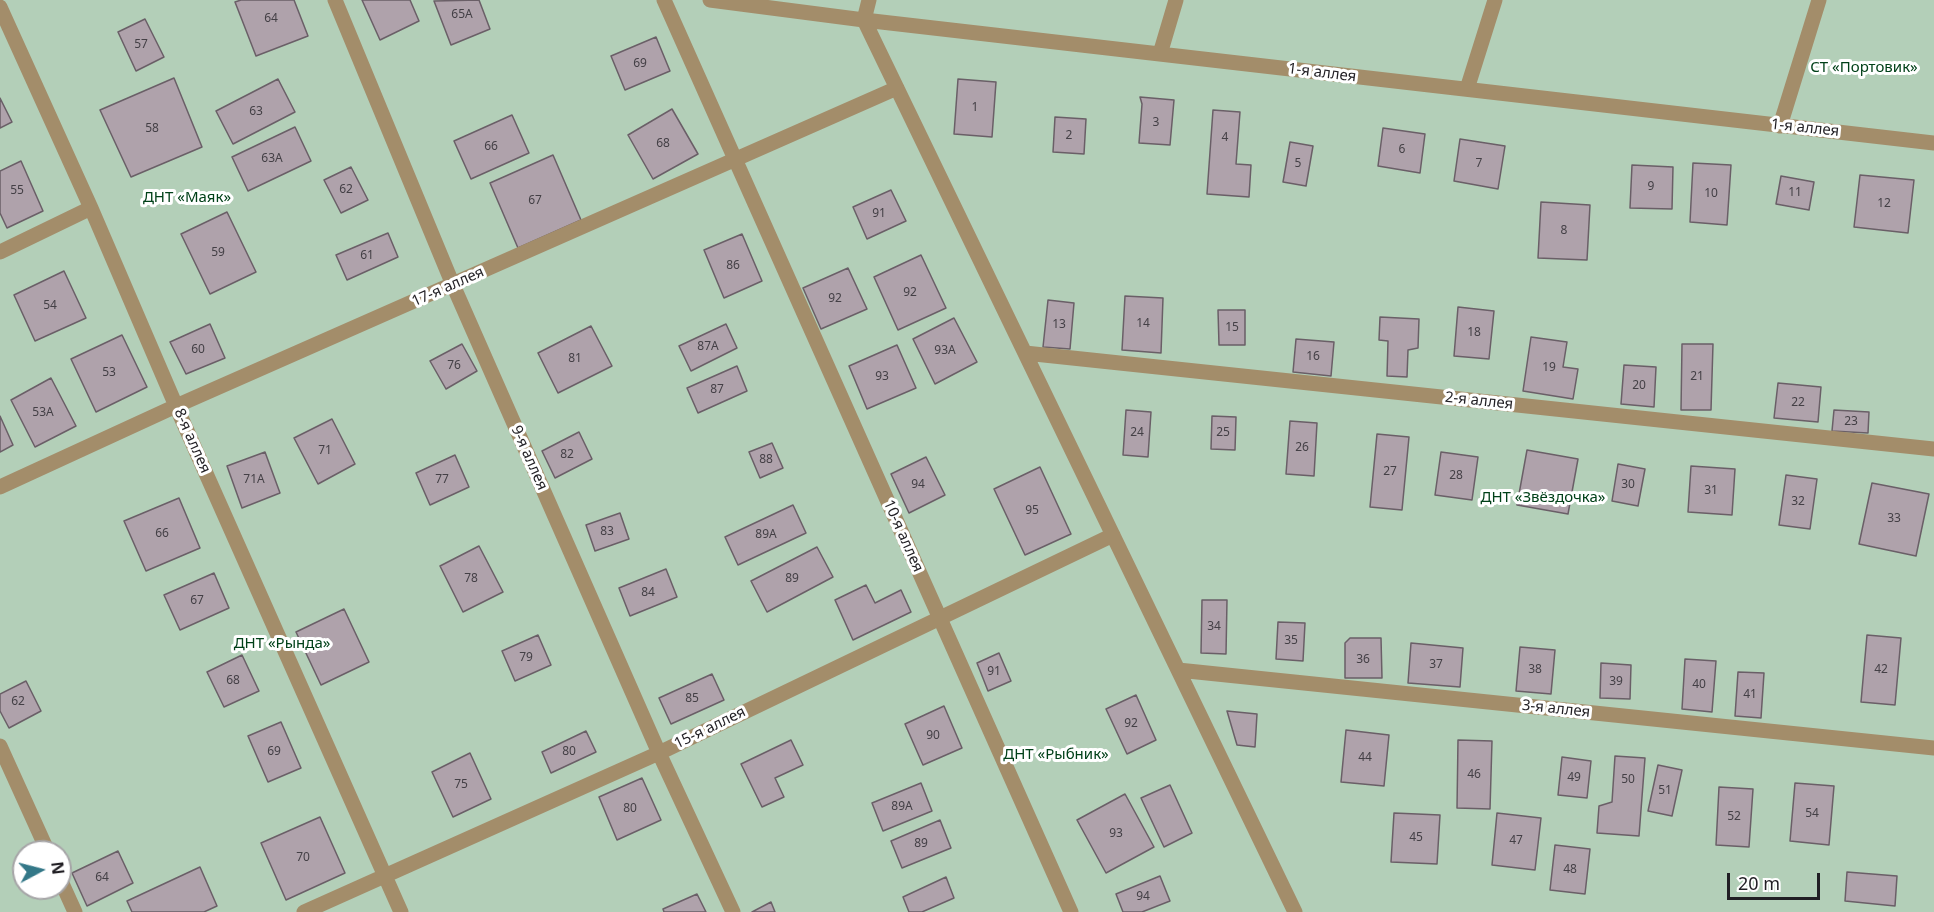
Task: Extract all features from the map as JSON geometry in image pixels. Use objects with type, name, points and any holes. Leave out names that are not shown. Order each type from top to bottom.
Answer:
[{"type":"street","name":"9-я аллея","points":[[335,0],[453,285],[659,753],[733,912]]},
{"type":"street","name":"10-я аллея","points":[[664,0],[1071,912]]},
{"type":"street","name":"1-я аллея","points":[[711,0],[864,20],[1934,142]]},
{"type":"street","points":[[869,0],[864,20],[1295,912]]},
{"type":"street","points":[[1160,54],[1176,0]]},
{"type":"street","points":[[1467,89],[1495,0]]},
{"type":"street","points":[[1780,126],[1819,0]]},
{"type":"street","name":"8-я аллея","points":[[0,7],[401,912]]},
{"type":"street","name":"17-я аллея","points":[[0,487],[176,406],[897,87]]},
{"type":"street","points":[[0,252],[91,208]]},
{"type":"street","name":"2-я аллея","points":[[1025,353],[1934,449]]},
{"type":"street","name":"15-я аллея","points":[[304,912],[659,753],[1113,535]]},
{"type":"street","name":"3-я аллея","points":[[1178,670],[1934,748]]},
{"type":"street","points":[[0,746],[43,840]]},
{"type":"green space","points":[[0,0],[1934,0],[1934,912],[0,912]]},
{"type":"building","points":[[294,0],[308,36],[256,56],[235,2]]},
{"type":"building","points":[[362,0],[410,0],[419,21],[380,40]]},
{"type":"building","points":[[479,0],[490,29],[451,45],[434,1]]},
{"type":"building","points":[[145,19],[164,57],[136,71],[118,32]]},
{"type":"building","points":[[656,37],[670,71],[625,90],[611,56]]},
{"type":"building","points":[[174,78],[202,147],[131,177],[100,110]]},
{"type":"building","points":[[278,79],[295,112],[233,144],[216,111]]},
{"type":"building","points":[[958,79],[996,82],[992,137],[954,134]]},
{"type":"building","points":[[1140,97],[1174,100],[1170,145],[1139,143],[1142,104]]},
{"type":"building","points":[[0,98],[12,122],[0,128]]},
{"type":"building","points":[[672,109],[698,154],[653,179],[628,135]]},
{"type":"building","points":[[1213,110],[1240,112],[1236,164],[1251,165],[1249,197],[1207,194]]},
{"type":"building","points":[[512,115],[529,153],[471,179],[454,141]]},
{"type":"building","points":[[1055,117],[1086,119],[1084,154],[1053,152]]},
{"type":"building","points":[[295,127],[311,161],[248,191],[232,157]]},
{"type":"building","points":[[1383,128],[1425,134],[1420,173],[1378,166]]},
{"type":"building","points":[[1460,139],[1505,146],[1498,189],[1454,181]]},
{"type":"building","points":[[1290,142],[1313,146],[1306,186],[1283,182]]},
{"type":"building","points":[[553,155],[581,220],[518,248],[490,183]]},
{"type":"building","points":[[21,161],[43,211],[7,228],[0,213],[0,171]]},
{"type":"building","points":[[1693,163],[1731,165],[1727,225],[1690,222]]},
{"type":"building","points":[[1632,165],[1673,167],[1672,209],[1630,208]]},
{"type":"building","points":[[351,167],[368,200],[341,213],[324,180]]},
{"type":"building","points":[[1860,175],[1914,180],[1908,233],[1854,227]]},
{"type":"building","points":[[1781,176],[1814,182],[1809,210],[1776,204]]},
{"type":"building","points":[[891,190],[906,221],[867,239],[853,207]]},
{"type":"building","points":[[1541,202],[1590,205],[1587,260],[1538,258]]},
{"type":"building","points":[[227,212],[256,272],[210,294],[181,234]]},
{"type":"building","points":[[388,233],[398,257],[347,280],[336,255]]},
{"type":"building","points":[[742,234],[762,281],[724,298],[704,250]]},
{"type":"building","points":[[921,255],[946,308],[898,330],[874,277]]},
{"type":"building","points":[[848,268],[867,309],[821,329],[803,288]]},
{"type":"building","points":[[64,271],[86,318],[35,341],[14,295]]},
{"type":"building","points":[[1125,296],[1163,298],[1161,353],[1122,350]]},
{"type":"building","points":[[1048,300],[1074,303],[1070,349],[1043,347]]},
{"type":"building","points":[[1458,307],[1494,311],[1489,359],[1454,356]]},
{"type":"building","points":[[1218,310],[1245,310],[1245,345],[1219,345]]},
{"type":"building","points":[[1380,317],[1419,319],[1418,348],[1408,350],[1407,377],[1387,376],[1388,341],[1379,340]]},
{"type":"building","points":[[954,318],[977,362],[935,384],[913,339]]},
{"type":"building","points":[[210,324],[225,358],[186,374],[170,342]]},
{"type":"building","points":[[726,324],[737,348],[691,371],[679,346]]},
{"type":"building","points":[[591,326],[612,366],[558,393],[538,353]]},
{"type":"building","points":[[122,335],[147,387],[96,412],[71,359]]},
{"type":"building","points":[[1531,337],[1567,342],[1563,367],[1578,369],[1573,399],[1523,391]]},
{"type":"building","points":[[1296,339],[1334,342],[1331,376],[1293,372]]},
{"type":"building","points":[[462,344],[477,371],[446,389],[430,361]]},
{"type":"building","points":[[1682,344],[1713,344],[1711,410],[1681,410]]},
{"type":"building","points":[[897,345],[916,388],[867,409],[849,366]]},
{"type":"building","points":[[1624,365],[1656,367],[1654,407],[1621,404]]},
{"type":"building","points":[[737,366],[747,391],[698,413],[687,388]]},
{"type":"building","points":[[51,378],[76,426],[35,447],[11,400]]},
{"type":"building","points":[[1778,383],[1821,387],[1818,422],[1774,418]]},
{"type":"building","points":[[1126,410],[1151,412],[1148,457],[1123,455]]},
{"type":"building","points":[[1834,410],[1869,412],[1868,433],[1832,431]]},
{"type":"building","points":[[0,416],[13,445],[0,452]]},
{"type":"building","points":[[1212,416],[1236,417],[1235,450],[1211,449]]},
{"type":"building","points":[[332,419],[355,464],[318,484],[294,438]]},
{"type":"building","points":[[1290,421],[1317,423],[1314,476],[1286,474]]},
{"type":"building","points":[[579,432],[592,459],[555,478],[542,451]]},
{"type":"building","points":[[1377,434],[1409,437],[1402,510],[1370,507]]},
{"type":"building","points":[[772,443],[783,468],[760,478],[749,452]]},
{"type":"building","points":[[1527,450],[1578,459],[1568,514],[1517,505]]},
{"type":"building","points":[[265,452],[280,493],[242,508],[227,466]]},
{"type":"building","points":[[1441,452],[1478,457],[1472,500],[1435,495]]},
{"type":"building","points":[[455,455],[469,487],[430,505],[416,473]]},
{"type":"building","points":[[926,457],[945,495],[909,513],[891,474]]},
{"type":"building","points":[[1618,464],[1645,469],[1638,506],[1612,501]]},
{"type":"building","points":[[1691,466],[1735,469],[1732,515],[1688,512]]},
{"type":"building","points":[[1040,467],[1071,534],[1025,555],[994,489]]},
{"type":"building","points":[[1786,475],[1817,479],[1810,529],[1779,525]]},
{"type":"building","points":[[1872,483],[1929,494],[1916,556],[1859,544]]},
{"type":"building","points":[[179,498],[200,548],[146,571],[124,521]]},
{"type":"building","points":[[793,505],[806,533],[738,565],[725,537]]},
{"type":"building","points":[[620,513],[629,539],[595,551],[586,525]]},
{"type":"building","points":[[479,546],[503,592],[463,612],[440,566]]},
{"type":"building","points":[[817,547],[833,577],[767,612],[751,581]]},
{"type":"building","points":[[666,569],[677,597],[630,616],[619,588]]},
{"type":"building","points":[[214,573],[229,608],[180,630],[164,595]]},
{"type":"building","points":[[866,585],[875,603],[901,590],[911,612],[853,640],[835,600]]},
{"type":"building","points":[[1202,600],[1227,600],[1226,654],[1201,653]]},
{"type":"building","points":[[344,609],[369,662],[321,685],[296,632]]},
{"type":"building","points":[[1278,622],[1305,623],[1303,661],[1276,659]]},
{"type":"building","points":[[538,635],[551,665],[515,681],[502,651]]},
{"type":"building","points":[[1867,635],[1901,638],[1895,705],[1861,702]]},
{"type":"building","points":[[1350,638],[1381,638],[1382,678],[1345,678],[1345,643]]},
{"type":"building","points":[[1411,643],[1463,648],[1460,687],[1408,683]]},
{"type":"building","points":[[1520,647],[1555,650],[1551,694],[1516,691]]},
{"type":"building","points":[[999,653],[1011,681],[988,691],[977,663]]},
{"type":"building","points":[[242,655],[259,691],[224,707],[207,672]]},
{"type":"building","points":[[1685,659],[1716,661],[1712,712],[1682,709]]},
{"type":"building","points":[[1601,663],[1631,665],[1630,699],[1600,698]]},
{"type":"building","points":[[1738,672],[1764,673],[1761,718],[1735,716]]},
{"type":"building","points":[[712,674],[724,700],[671,724],[659,698]]},
{"type":"building","points":[[26,681],[41,711],[9,728],[0,711],[0,694]]},
{"type":"building","points":[[1136,695],[1156,740],[1127,754],[1106,709]]},
{"type":"building","points":[[944,706],[962,748],[923,765],[905,724]]},
{"type":"building","points":[[1227,711],[1257,714],[1255,747],[1237,745]]},
{"type":"building","points":[[281,722],[301,768],[268,782],[248,736]]},
{"type":"building","points":[[1346,730],[1389,735],[1384,786],[1341,782]]},
{"type":"building","points":[[586,731],[596,752],[551,773],[542,752]]},
{"type":"building","points":[[791,740],[803,765],[775,778],[784,797],[762,807],[741,764]]},
{"type":"building","points":[[1458,740],[1492,741],[1490,809],[1457,808]]},
{"type":"building","points":[[470,753],[491,799],[453,817],[432,772]]},
{"type":"building","points":[[1615,756],[1645,758],[1639,836],[1597,833],[1599,806],[1612,802]]},
{"type":"building","points":[[1562,757],[1591,761],[1587,798],[1558,795]]},
{"type":"building","points":[[1658,765],[1682,770],[1672,816],[1648,811]]},
{"type":"building","points":[[642,778],[661,820],[617,840],[599,797]]},
{"type":"building","points":[[921,783],[932,811],[883,831],[872,803]]},
{"type":"building","points":[[1795,783],[1834,786],[1829,845],[1790,841]]},
{"type":"building","points":[[1170,785],[1192,833],[1164,847],[1141,798]]},
{"type":"building","points":[[1719,787],[1753,789],[1749,847],[1716,845]]},
{"type":"building","points":[[1125,794],[1154,847],[1106,873],[1077,820]]},
{"type":"building","points":[[1394,813],[1440,815],[1437,864],[1391,862]]},
{"type":"building","points":[[1497,813],[1541,818],[1535,870],[1492,865]]},
{"type":"building","points":[[320,817],[345,873],[286,900],[261,843]]},
{"type":"building","points":[[940,820],[951,848],[902,868],[891,841]]},
{"type":"building","points":[[1555,845],[1590,849],[1585,894],[1550,890]]},
{"type":"building","points":[[118,851],[133,883],[87,906],[72,873]]},
{"type":"building","points":[[200,867],[217,906],[204,912],[132,912],[127,901]]},
{"type":"building","points":[[1847,872],[1897,876],[1895,906],[1845,901]]},
{"type":"building","points":[[1160,876],[1170,901],[1142,912],[1123,912],[1116,894]]},
{"type":"building","points":[[946,877],[954,898],[922,912],[909,912],[903,897]]},
{"type":"building","points":[[697,894],[706,912],[664,912],[663,909]]},
{"type":"building","points":[[771,902],[775,912],[752,912]]},
{"type":"park label","name":"СТ «Портовик»","points":[[1864,68]]},
{"type":"park label","name":"ДНТ «Маяк»","points":[[187,198]]},
{"type":"park label","name":"ДНТ «Звёздочка»","points":[[1543,498]]},
{"type":"park label","name":"ДНТ «Рында»","points":[[282,644]]},
{"type":"park label","name":"ДНТ «Рыбник»","points":[[1056,755]]}]
